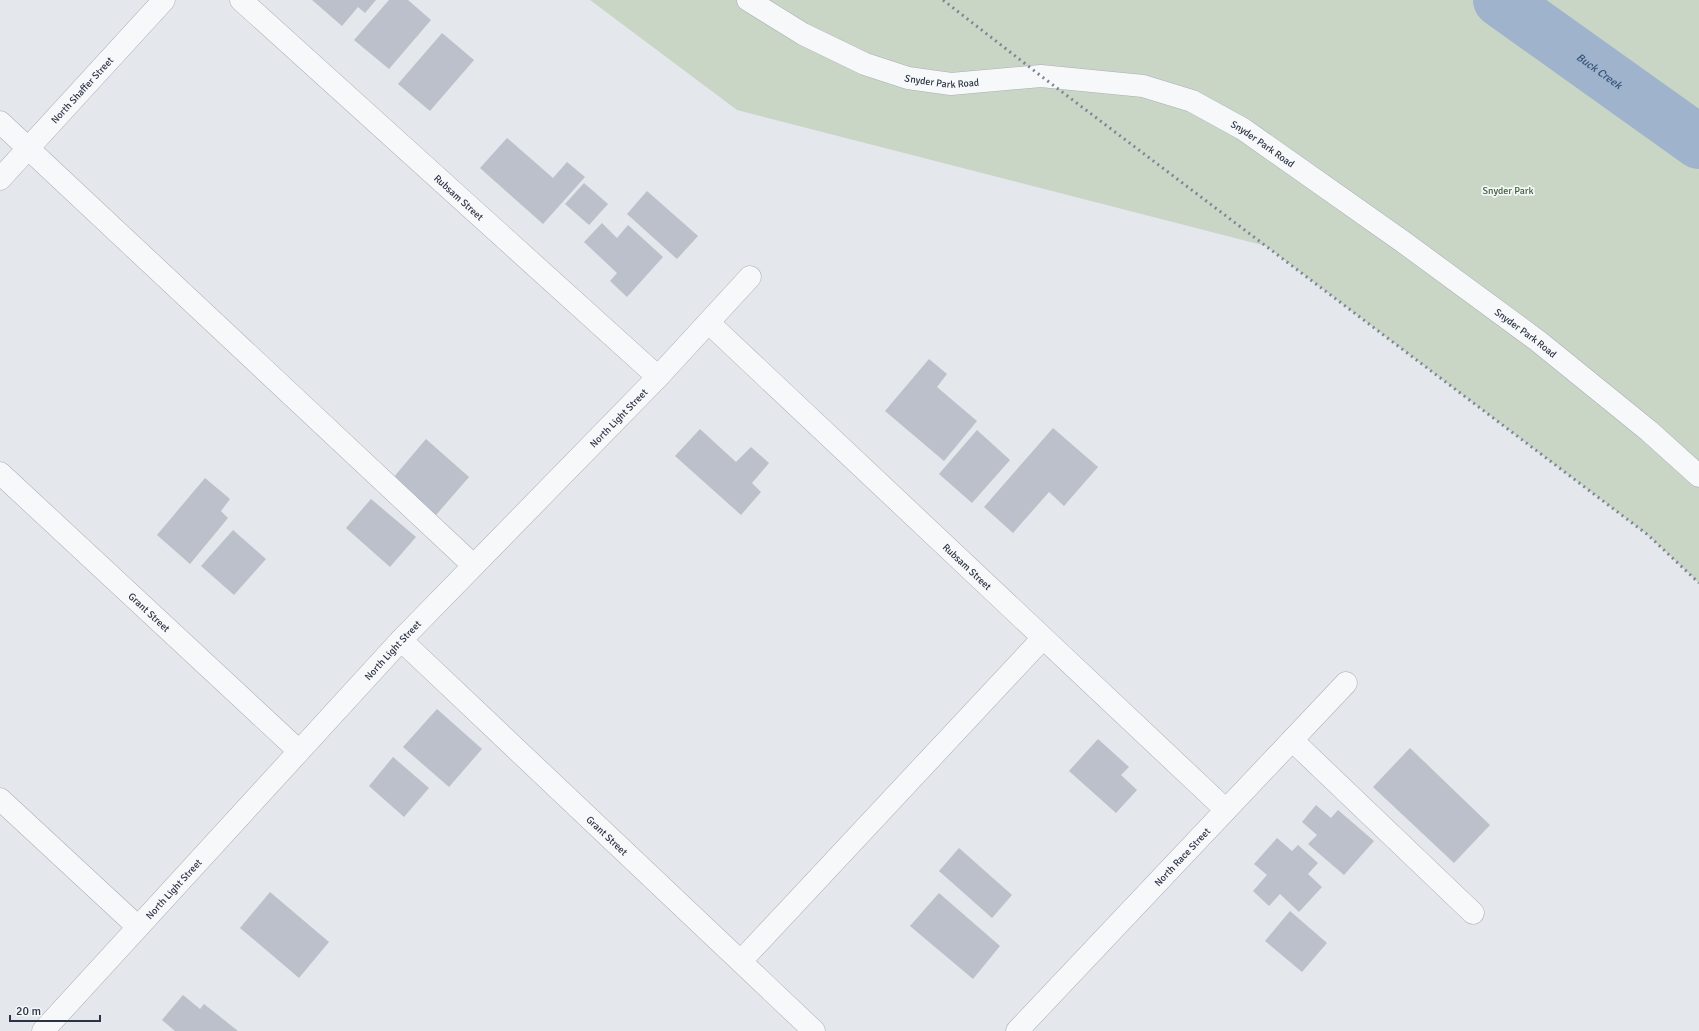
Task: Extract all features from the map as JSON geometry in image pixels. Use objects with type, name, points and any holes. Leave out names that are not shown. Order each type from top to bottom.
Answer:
[{"type":"street","name":"North Shaffer Street","points":[[0,179],[164,0]]},
{"type":"street","name":"Rubsam Street","points":[[241,0],[658,377]]},
{"type":"street","name":"Snyder Park Road","points":[[748,0],[803,34],[865,64],[908,78],[951,84],[1041,76],[1143,86],[1192,101],[1242,129],[1402,241],[1532,336],[1649,431],[1699,476]]},
{"type":"street","points":[[0,122],[473,565]]},
{"type":"street","name":"North Light Street","points":[[43,1031],[401,640],[658,377],[750,277]]},
{"type":"street","name":"Rubsam Street","points":[[709,323],[1226,810]]},
{"type":"street","name":"Grant Street","points":[[0,473],[299,751]]},
{"type":"street","points":[[741,961],[1042,638]]},
{"type":"street","name":"Grant Street","points":[[401,640],[814,1031]]},
{"type":"street","name":"North Race Street","points":[[1017,1031],[1346,683]]},
{"type":"street","points":[[1292,740],[1473,913]]},
{"type":"street","points":[[0,799],[138,927]]},
{"type":"green space","name":"Snyder Park","points":[[590,0],[1699,0],[1699,583],[1648,535],[1266,246],[737,110]]},
{"type":"building","points":[[312,0],[376,0],[365,13],[358,7],[342,26]]},
{"type":"building","points":[[389,0],[408,0],[431,20],[389,69],[354,40]]},
{"type":"building","points":[[442,33],[474,60],[430,111],[398,84]]},
{"type":"building","points":[[507,138],[553,178],[567,162],[585,177],[543,224],[480,168]]},
{"type":"building","points":[[584,183],[608,204],[589,225],[565,204]]},
{"type":"building","points":[[647,191],[698,236],[677,259],[627,214]]},
{"type":"building","points":[[602,223],[617,238],[628,225],[663,257],[627,297],[610,281],[617,273],[584,242]]},
{"type":"building","points":[[929,359],[947,374],[937,387],[977,421],[944,461],[885,411]]},
{"type":"building","points":[[1053,428],[1098,467],[1064,506],[1049,492],[1013,533],[984,507]]},
{"type":"building","points":[[700,429],[736,462],[751,447],[769,463],[752,483],[761,492],[741,515],[675,456]]},
{"type":"building","points":[[977,430],[1010,460],[972,503],[939,474]]},
{"type":"building","points":[[426,439],[469,477],[436,515],[393,478]]},
{"type":"building","points":[[205,478],[230,499],[221,511],[228,518],[190,564],[157,535]]},
{"type":"building","points":[[371,499],[416,537],[390,567],[346,528]]},
{"type":"building","points":[[233,530],[266,559],[234,595],[201,566]]},
{"type":"building","points":[[437,709],[482,749],[449,787],[403,747]]},
{"type":"building","points":[[1098,739],[1129,767],[1121,775],[1137,790],[1116,813],[1069,771]]},
{"type":"building","points":[[1410,748],[1490,825],[1454,863],[1373,787]]},
{"type":"building","points":[[393,757],[429,788],[404,817],[369,786]]},
{"type":"building","points":[[1316,805],[1331,818],[1338,810],[1374,841],[1344,875],[1308,844],[1317,835],[1302,822]]},
{"type":"building","points":[[1277,838],[1292,851],[1298,845],[1318,863],[1308,874],[1322,887],[1299,912],[1280,894],[1269,906],[1253,891],[1267,875],[1254,864]]},
{"type":"building","points":[[959,848],[1012,895],[992,918],[939,871]]},
{"type":"building","points":[[270,892],[329,942],[299,978],[240,928]]},
{"type":"building","points":[[939,893],[1000,946],[973,979],[910,926]]},
{"type":"building","points":[[1290,911],[1327,943],[1302,972],[1265,941]]},
{"type":"building","points":[[183,995],[200,1009],[204,1004],[238,1031],[175,1031],[162,1020]]},
{"type":"waterway","name":"Buck Creek","points":[[1500,0],[1699,142]]},
{"type":"railway","points":[[943,0],[1041,76],[1648,535],[1699,583]]}]
